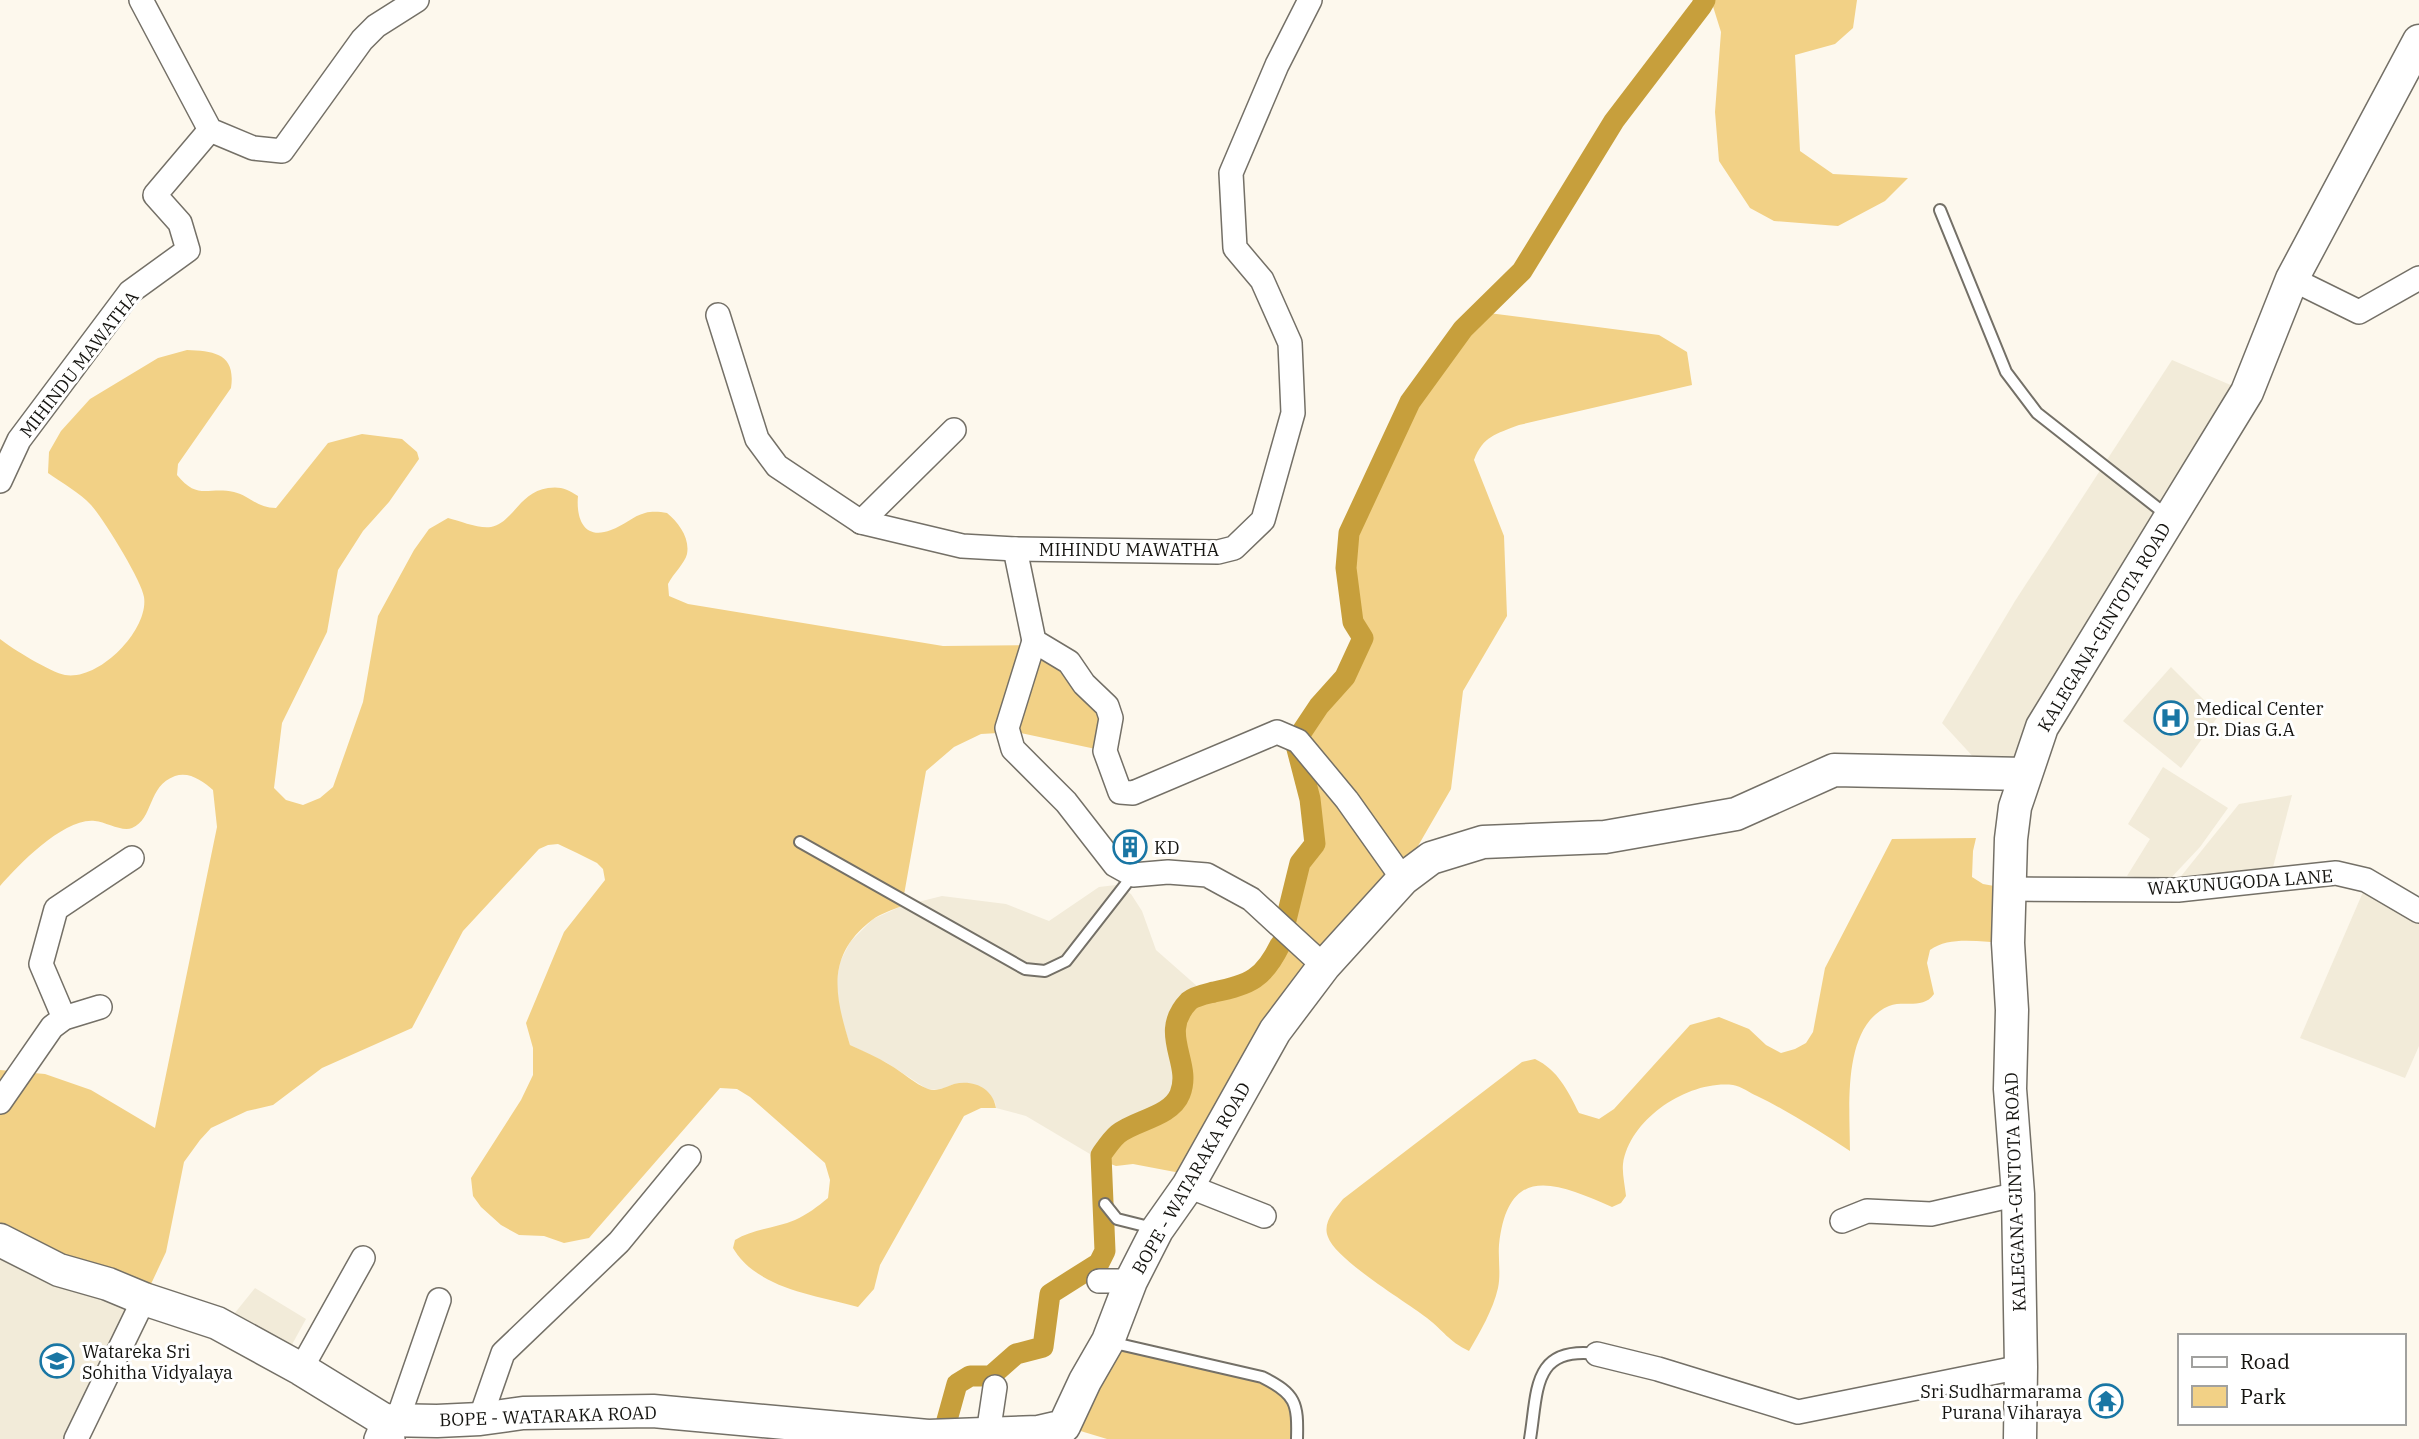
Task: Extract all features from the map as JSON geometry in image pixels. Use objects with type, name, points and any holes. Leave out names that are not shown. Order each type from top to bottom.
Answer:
[{"type":"street","points":[[141,0],[210,130],[253,148],[282,151],[362,40],[376,26],[417,0]]},
{"type":"street","name":"MIHINDU MAWATHA","points":[[718,315],[757,439],[778,466],[861,522],[961,546],[1218,552],[1234,548],[1263,520],[1293,414],[1290,343],[1262,280],[1235,248],[1231,173],[1277,65],[1310,0]]},
{"type":"street","name":"KALEGANA-GINTOTA ROAD","points":[[2020,1439],[2018,1194],[2010,1089],[2012,1010],[2008,943],[2011,839],[2015,807],[2042,727],[2247,392],[2292,279],[2418,45]]},
{"type":"street","name":"MIHINDU MAWATHA","points":[[0,481],[19,440],[130,292],[188,250],[180,223],[155,195],[210,130]]},
{"type":"street","points":[[2292,279],[2359,312],[2419,278]]},
{"type":"street","points":[[861,522],[954,430]]},
{"type":"street","points":[[1014,549],[1034,641],[1007,727],[1013,749],[1066,802],[1115,865],[1133,875],[1168,872],[1207,875],[1251,899],[1324,966]]},
{"type":"street","points":[[1034,641],[1069,662],[1084,684],[1107,706],[1111,718],[1105,751],[1120,792],[1133,793],[1277,732],[1298,741],[1347,800],[1403,879]]},
{"type":"street","name":"BOPE - WATARAKA ROAD","points":[[387,1430],[523,1413],[653,1411],[928,1436],[1061,1433],[1085,1381],[1108,1341],[1131,1281],[1157,1230],[1188,1186],[1275,1031],[1324,966],[1403,879],[1431,858],[1483,842],[1605,837],[1736,814],[1834,770],[2025,774]]},
{"type":"street","points":[[64,1018],[41,964],[56,909],[132,858]]},
{"type":"street","name":"WAKUNUGODA LANE","points":[[2011,889],[2178,890],[2336,873],[2366,880],[2419,911]]},
{"type":"street","points":[[0,1102],[52,1027],[64,1018],[100,1007]]},
{"type":"street","points":[[480,1419],[503,1353],[619,1242],[689,1157]]},
{"type":"street","points":[[1188,1186],[1264,1216]]},
{"type":"street","points":[[1842,1221],[1867,1212],[1930,1214],[2018,1194]]},
{"type":"street","points":[[0,1240],[59,1270],[108,1284],[217,1323],[301,1369],[387,1430],[439,1300]]},
{"type":"street","points":[[301,1369],[363,1258]]},
{"type":"street","points":[[1099,1281],[1131,1281]]},
{"type":"street","points":[[76,1439],[144,1299]]},
{"type":"street","points":[[1597,1354],[1658,1369],[1798,1412],[2021,1367]]},
{"type":"street","points":[[988,1434],[995,1387]]},
{"type":"lane","points":[[1940,210],[2006,372],[2037,413],[2170,518]]},
{"type":"lane","points":[[800,842],[1025,969],[1045,971],[1066,961],[1133,875]]},
{"type":"lane","points":[[1105,1204],[1117,1219],[1157,1230]]},
{"type":"lane","points":[[1108,1341],[1262,1377],[1284,1387],[1298,1409],[1297,1439]]},
{"type":"lane","points":[[1530,1439],[1539,1383],[1544,1370],[1553,1360],[1565,1354],[1597,1354]]},
{"type":"shaded area","points":[[2172,360],[2247,392],[2025,774],[1989,774],[1942,723],[2015,601]]},
{"type":"shaded area","name":"Medical Center Dr. Dias G.A","points":[[2171,667],[2219,715],[2181,768],[2123,721]]},
{"type":"shaded area","points":[[2163,767],[2228,808],[2200,847],[2168,881],[2127,876],[2150,839],[2128,824]]},
{"type":"shaded area","points":[[2292,795],[2272,871],[2178,880],[2239,804]]},
{"type":"shaded area","points":[[1116,885],[1131,894],[1142,911],[1156,950],[1206,994],[1191,999],[1174,1031],[1183,1078],[1180,1095],[1148,1121],[1119,1133],[1105,1148],[1100,1160],[1026,1116],[996,1108],[995,1102],[954,1084],[941,1090],[927,1089],[887,1063],[850,1045],[840,1014],[836,985],[840,962],[850,942],[873,919],[902,906],[942,896],[1006,904],[1049,921],[1099,887]]},
{"type":"shaded area","points":[[2363,892],[2419,916],[2419,1046],[2405,1078],[2300,1038]]},
{"type":"shaded area","name":"Watareka Sri Sohitha Vidyalaya","points":[[0,1240],[144,1299],[76,1439],[0,1439]]},
{"type":"shaded area","points":[[255,1288],[306,1319],[289,1350],[230,1319]]},
{"type":"green space","points":[[1711,0],[1857,0],[1853,28],[1835,44],[1795,55],[1800,151],[1833,174],[1908,178],[1885,201],[1838,226],[1774,221],[1750,208],[1719,161],[1715,112],[1721,32]]},
{"type":"green space","points":[[1481,312],[1659,335],[1687,352],[1692,385],[1519,425],[1491,437],[1482,446],[1474,460],[1504,536],[1507,616],[1463,691],[1451,789],[1400,877],[1191,1175],[1133,1164],[1116,1166],[1100,1160],[1113,1138],[1173,1105],[1180,1095],[1183,1076],[1176,1026],[1188,1002],[1198,996],[1227,990],[1251,981],[1264,973],[1274,960],[1281,907],[1286,892],[1296,870],[1315,844],[1310,799],[1294,743],[1319,706],[1345,677],[1363,638],[1353,622],[1346,568],[1349,533],[1410,402],[1463,329]]},
{"type":"green space","points":[[187,350],[215,353],[227,361],[232,377],[231,388],[178,464],[177,475],[191,488],[234,492],[264,506],[276,508],[328,443],[362,434],[402,439],[417,452],[419,459],[389,502],[363,531],[338,570],[327,632],[282,723],[274,788],[286,800],[303,805],[320,798],[333,787],[363,702],[378,616],[414,550],[429,529],[448,518],[475,526],[491,527],[505,520],[530,495],[552,487],[578,496],[580,519],[588,530],[594,532],[611,530],[645,513],[667,513],[683,531],[687,542],[684,561],[668,584],[669,596],[688,604],[943,646],[1037,645],[1107,706],[1105,751],[1016,732],[981,734],[954,747],[926,771],[902,906],[875,918],[857,934],[840,962],[840,1010],[850,1045],[885,1062],[928,1089],[938,1090],[961,1083],[975,1084],[991,1095],[996,1108],[981,1108],[964,1116],[880,1265],[874,1289],[858,1307],[772,1282],[744,1262],[733,1248],[735,1240],[742,1236],[795,1220],[812,1210],[828,1198],[830,1180],[825,1163],[750,1097],[737,1089],[720,1088],[589,1238],[564,1243],[544,1236],[519,1235],[501,1225],[473,1196],[471,1178],[521,1100],[533,1075],[533,1048],[526,1023],[564,932],[605,880],[603,869],[597,863],[558,844],[539,849],[463,931],[412,1028],[322,1068],[273,1105],[247,1111],[211,1128],[200,1140],[184,1162],[166,1252],[144,1299],[0,1240],[0,1070],[45,1074],[91,1090],[155,1128],[217,827],[213,790],[191,776],[175,776],[160,787],[139,824],[128,829],[95,821],[70,826],[43,844],[0,886],[0,639],[59,673],[78,675],[106,662],[130,638],[139,624],[143,610],[142,589],[121,550],[91,505],[48,473],[49,452],[61,431],[90,399],[158,358]]},
{"type":"green space","points":[[1976,838],[1972,877],[1983,884],[2011,889],[2008,943],[1957,941],[1938,945],[1930,950],[1927,963],[1934,994],[1930,999],[1919,1003],[1895,1004],[1874,1016],[1863,1031],[1852,1070],[1850,1151],[1793,1115],[1733,1085],[1716,1085],[1681,1096],[1649,1117],[1628,1147],[1623,1164],[1626,1196],[1621,1203],[1612,1207],[1554,1186],[1538,1186],[1524,1190],[1512,1201],[1504,1219],[1499,1245],[1496,1296],[1469,1351],[1357,1268],[1328,1237],[1330,1216],[1343,1199],[1522,1062],[1535,1059],[1550,1069],[1562,1082],[1579,1113],[1599,1119],[1614,1109],[1690,1025],[1719,1017],[1749,1029],[1766,1045],[1781,1053],[1806,1043],[1813,1032],[1825,968],[1892,839]]},
{"type":"green space","points":[[1108,1341],[1262,1377],[1298,1409],[1297,1439],[1107,1439],[1064,1426]]},
{"type":"waterway","points":[[1301,733],[1319,706],[1345,677],[1363,638],[1353,622],[1346,568],[1349,533],[1410,402],[1463,329],[1522,271],[1614,121],[1705,0]]},
{"type":"waterway","points":[[1286,920],[1300,863],[1315,844],[1310,799],[1296,745]]},
{"type":"waterway","points":[[947,1420],[957,1384],[970,1376],[991,1376],[1016,1354],[1043,1347],[1050,1294],[1099,1263],[1105,1251],[1101,1155],[1118,1134],[1169,1108],[1180,1094],[1183,1082],[1176,1036],[1180,1013],[1194,998],[1255,978],[1262,973],[1280,945]]},
{"type":"place","name":"Medical Center Dr. Dias G.A","points":[[2171,718]]},
{"type":"place","name":"KD","points":[[1130,847]]},
{"type":"place","name":"Watareka Sri Sohitha Vidyalaya","points":[[57,1361]]},
{"type":"place","name":"Sri Sudharmarama Purana Viharaya","points":[[2106,1401]]}]
